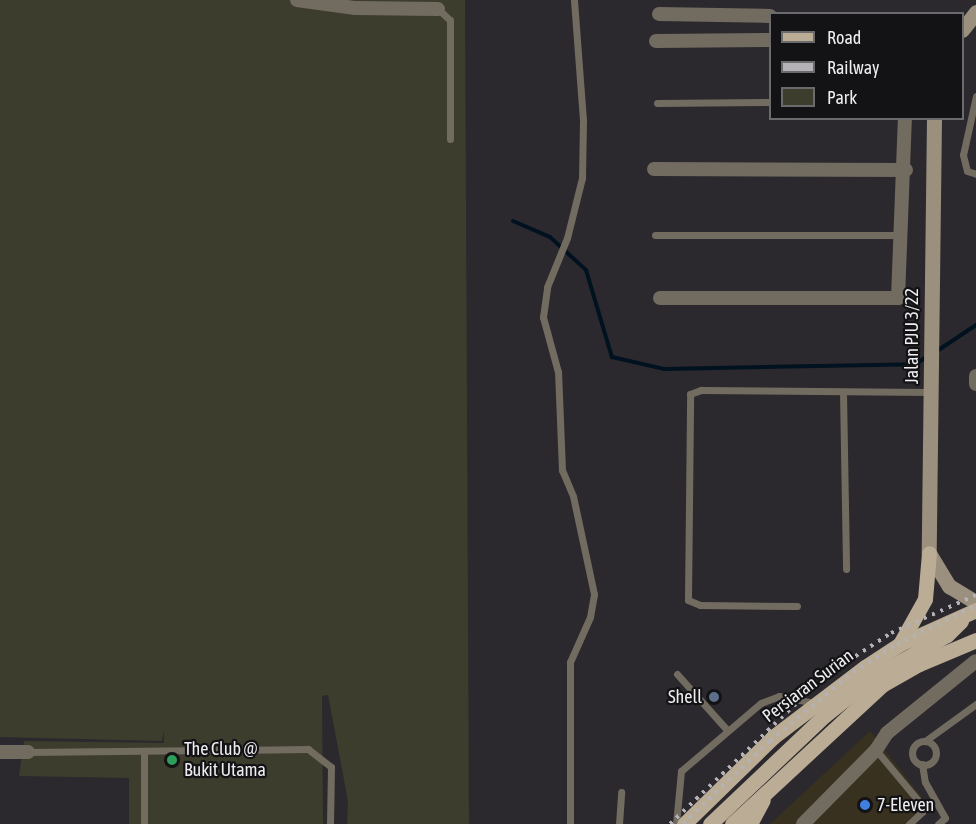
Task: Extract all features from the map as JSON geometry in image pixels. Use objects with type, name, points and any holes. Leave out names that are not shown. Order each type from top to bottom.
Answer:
[{"type":"main road","points":[[900,644],[925,599],[929,553]]},
{"type":"main road","points":[[710,824],[825,715],[873,676],[947,635],[974,608]]},
{"type":"main road","name":"Persiaran Surian","points":[[684,824],[773,736],[900,644],[974,608]]},
{"type":"main road","points":[[732,824],[772,784],[882,686],[919,664],[976,640]]},
{"type":"main road","points":[[750,824],[772,784]]},
{"type":"street","points":[[297,0],[438,9]]},
{"type":"street","points":[[964,29],[976,12]]},
{"type":"street","points":[[659,14],[769,16]]},
{"type":"street","points":[[752,15],[753,40]]},
{"type":"street","points":[[656,41],[769,40]]},
{"type":"street","points":[[660,298],[892,301],[900,291],[906,170],[905,120]]},
{"type":"street","name":"Jalan PJU 3/22","points":[[929,553],[934,120]]},
{"type":"street","points":[[654,169],[906,170]]},
{"type":"street","points":[[976,376],[976,384]]},
{"type":"street","points":[[929,553],[949,586],[974,608]]},
{"type":"street","points":[[803,824],[876,750],[886,733],[976,661]]},
{"type":"street","points":[[0,752],[28,752]]},
{"type":"lane","points":[[570,824],[570,662],[590,617],[594,594],[573,496],[562,470],[558,372],[543,317],[547,286],[567,238],[579,201],[584,150],[574,0]]},
{"type":"lane","points":[[438,9],[450,20],[450,139]]},
{"type":"lane","points":[[976,96],[963,155],[967,171],[976,174]]},
{"type":"lane","points":[[657,103],[769,102]]},
{"type":"lane","points":[[655,235],[902,235]]},
{"type":"lane","points":[[797,606],[700,605],[688,600],[687,399],[701,390],[932,392]]},
{"type":"lane","points":[[843,392],[846,568]]},
{"type":"lane","points":[[678,674],[728,731]]},
{"type":"lane","points":[[675,824],[681,771],[728,731],[761,703],[779,696],[816,704]]},
{"type":"lane","points":[[938,824],[947,821],[925,782],[922,764],[913,758],[912,749],[976,704]]},
{"type":"lane","points":[[922,764],[933,761],[936,754],[932,744],[925,741]]},
{"type":"lane","points":[[28,752],[308,749],[331,767],[330,824]]},
{"type":"lane","points":[[876,750],[921,804],[922,812],[909,824]]},
{"type":"lane","points":[[144,752],[144,824]]},
{"type":"lane","points":[[619,824],[621,792]]},
{"type":"shaded area","points":[[870,731],[931,809],[915,824],[770,824]]},
{"type":"green space","points":[[0,0],[465,0],[469,824],[347,824],[348,801],[328,695],[322,696],[323,824],[129,824],[129,778],[19,776],[24,741],[164,743],[164,731],[162,741],[0,737]]},
{"type":"waterway","points":[[513,221],[550,237],[586,270],[612,357],[664,369],[916,364],[928,356]]},
{"type":"waterway","points":[[937,351],[976,325]]},
{"type":"railway","points":[[670,824],[808,692],[848,661],[891,633],[976,595]]},
{"type":"railway","points":[[683,824],[770,741],[853,672],[897,644],[976,605]]},
{"type":"place","name":"Shell","points":[[714,697]]},
{"type":"place","name":"The Club @ Bukit Utama","points":[[172,760]]},
{"type":"place","name":"7-Eleven","points":[[865,805]]}]
